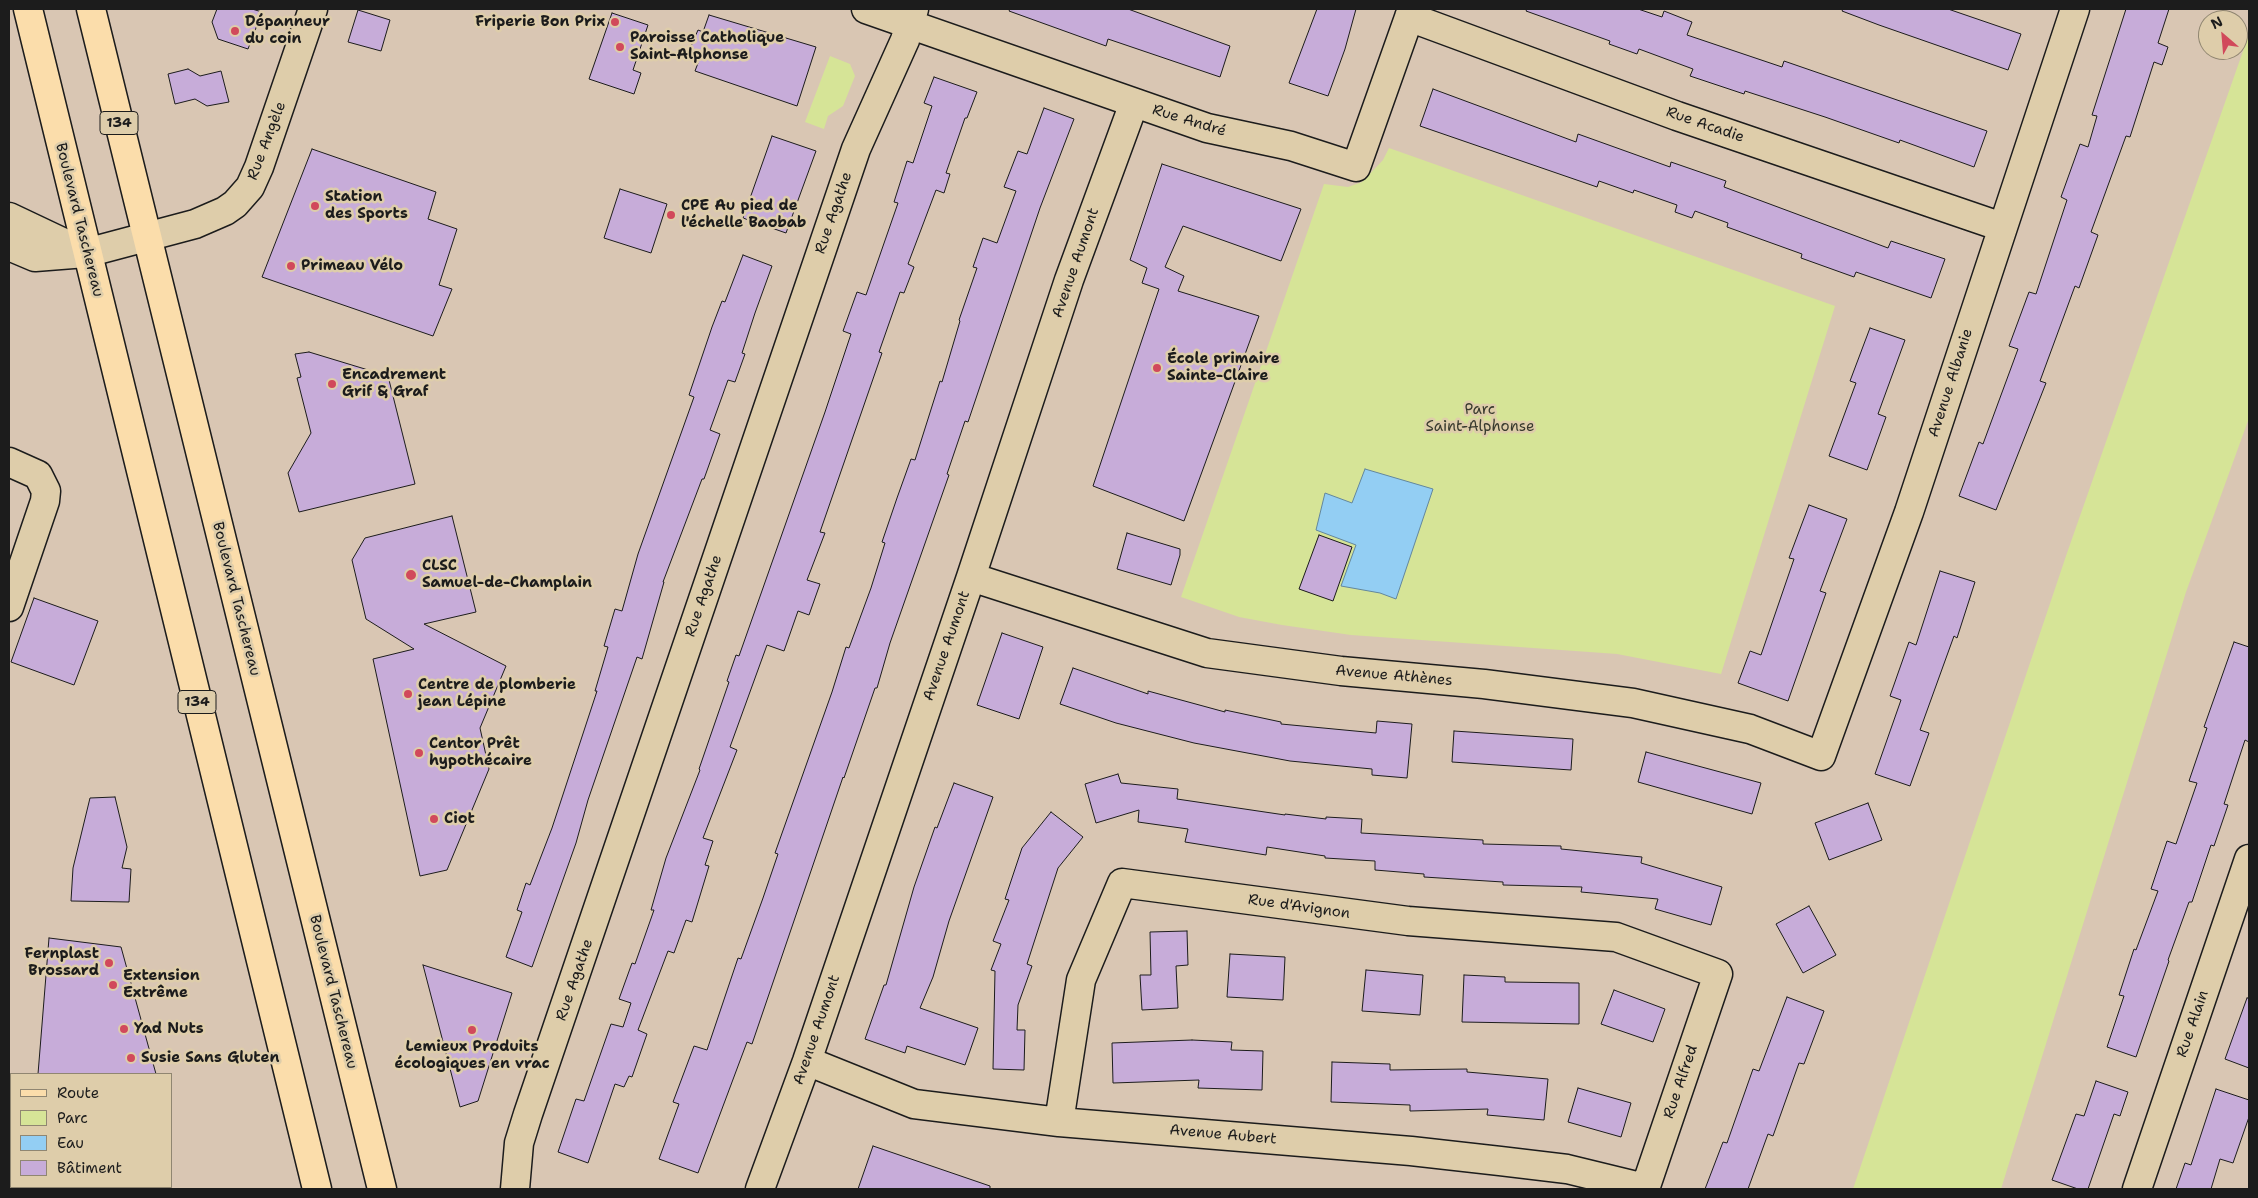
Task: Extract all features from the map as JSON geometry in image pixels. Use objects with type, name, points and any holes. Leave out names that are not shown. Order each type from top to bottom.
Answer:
[{"type":"main road","name":"Boulevard Taschereau","points":[[28,9],[86,253],[316,1189]]},
{"type":"main road","name":"Boulevard Taschereau","points":[[91,9],[382,1189]]},
{"type":"street","name":"Rue Angèle","points":[[9,246],[35,257],[86,253],[204,221],[231,207],[247,191],[263,156],[313,9]]},
{"type":"street","name":"Rue André","points":[[866,9],[911,16],[1134,103],[1207,128],[1291,146],[1356,167],[1410,13]]},
{"type":"street","name":"Avenue Albanie","points":[[1821,756],[1909,512],[2075,9]]},
{"type":"street","name":"Rue Acadie","points":[[1410,13],[1677,116],[2002,228]]},
{"type":"street","name":"Rue Agathe","points":[[515,1189],[518,1143],[856,149],[905,40],[911,16]]},
{"type":"street","name":"Avenue Aumont","points":[[760,1189],[808,1061],[972,577],[1069,280],[1134,103]]},
{"type":"street","points":[[9,216],[86,253]]},
{"type":"street","points":[[9,462],[35,472],[44,482],[46,491],[45,501],[9,606]]},
{"type":"street","name":"Avenue Athènes","points":[[972,577],[1208,653],[1341,671],[1484,684],[1633,703],[1750,729],[1821,756]]},
{"type":"street","name":"Rue Alain","points":[[2137,1189],[2249,859]]},
{"type":"street","name":"Rue d'Avignon","points":[[1059,1122],[1081,980],[1122,883],[1408,922],[1616,937],[1718,974]]},
{"type":"street","name":"Rue Alfred","points":[[1645,1189],[1718,974]]},
{"type":"street","name":"Avenue Aubert","points":[[808,1061],[914,1104],[1059,1122],[1411,1151],[1567,1169],[1645,1189]]},
{"type":"green space","points":[[2249,34],[2249,418],[2186,592],[2001,1189],[1853,1189],[2067,553],[2240,60],[2248,60]]},
{"type":"green space","points":[[830,56],[850,64],[855,76],[843,106],[828,116],[824,129],[805,122]]},
{"type":"green space","name":"Parc Saint-Alphonse","points":[[1389,148],[1835,306],[1721,674],[1617,654],[1351,635],[1239,617],[1181,597],[1324,184],[1348,187],[1362,182],[1383,160]]},
{"type":"water","points":[[1365,469],[1433,489],[1396,599],[1380,593],[1341,586],[1356,545],[1316,530],[1325,493],[1352,503]]},
{"type":"building","name":"Dépanneur du coin","points":[[217,9],[252,9],[262,12],[248,49],[218,39],[212,22]]},
{"type":"building","points":[[1010,9],[1128,9],[1230,46],[1220,77],[1108,39],[1106,46],[1009,11]]},
{"type":"building","points":[[1317,9],[1356,9],[1345,49],[1328,96],[1289,83]]},
{"type":"building","points":[[1527,9],[1638,9],[1662,17],[1664,11],[1692,22],[1687,35],[1782,67],[1784,61],[1987,131],[1974,167],[1900,140],[1899,143],[1745,91],[1744,94],[1690,76],[1693,69],[1639,49],[1637,54],[1609,44],[1610,41],[1526,11]]},
{"type":"building","points":[[1843,9],[1948,9],[2021,34],[2008,70],[1879,25],[1842,11]]},
{"type":"building","points":[[2126,9],[2169,9],[2158,43],[2168,47],[2162,65],[2154,62],[2130,137],[2126,136],[2091,232],[2098,235],[2079,288],[2075,286],[2040,381],[2046,383],[1996,510],[1959,496],[1979,442],[1983,444],[2018,349],[2009,346],[2029,292],[2036,294],[2067,200],[2061,197],[2080,144],[2088,147],[2097,116],[2092,115]]},
{"type":"building","points":[[358,10],[390,20],[381,51],[348,42]]},
{"type":"building","name":"Paroisse Catholique Saint-Alphonse","points":[[612,13],[648,25],[633,70],[641,73],[634,94],[589,79]]},
{"type":"building","points":[[709,15],[816,47],[797,106],[695,71],[698,63],[686,58],[698,30],[703,32]]},
{"type":"building","points":[[188,69],[200,76],[221,71],[229,102],[207,106],[195,99],[175,104],[168,74]]},
{"type":"building","points":[[934,77],[977,92],[967,118],[965,118],[946,173],[950,174],[944,193],[936,190],[908,264],[914,267],[904,293],[900,292],[879,352],[882,353],[820,532],[825,533],[807,580],[820,584],[809,615],[798,611],[784,651],[767,645],[730,747],[737,750],[703,838],[713,841],[705,865],[709,866],[692,922],[686,920],[674,953],[668,951],[638,1030],[647,1034],[632,1077],[629,1076],[624,1087],[615,1084],[588,1163],[558,1152],[576,1099],[584,1101],[611,1024],[623,1027],[631,1003],[619,999],[632,963],[635,964],[654,910],[651,910],[666,858],[700,770],[736,655],[739,656],[825,412],[851,334],[843,331],[857,292],[866,295],[898,203],[894,202],[907,161],[913,163],[932,106],[924,103]]},
{"type":"building","points":[[1433,89],[1576,142],[1578,134],[1670,167],[1671,162],[1726,181],[1724,187],[1888,248],[1891,241],[1945,259],[1931,298],[1856,272],[1854,277],[1801,258],[1802,254],[1727,227],[1728,223],[1695,211],[1692,218],[1675,212],[1677,205],[1634,190],[1633,193],[1599,181],[1597,187],[1420,126]]},
{"type":"building","points":[[1044,108],[1074,119],[1040,208],[968,422],[965,421],[947,474],[949,475],[890,643],[877,688],[875,688],[843,777],[752,1044],[747,1042],[698,1173],[659,1159],[679,1104],[673,1102],[694,1046],[707,1050],[738,958],[741,959],[778,854],[775,853],[846,647],[849,648],[871,588],[885,543],[882,542],[897,498],[911,459],[915,460],[940,381],[942,382],[959,320],[977,268],[973,267],[983,238],[997,243],[1016,191],[1004,187],[1018,151],[1027,154]]},
{"type":"building","points":[[772,136],[816,151],[786,233],[743,218]]},
{"type":"building","points":[[312,149],[436,192],[428,219],[457,229],[439,285],[452,289],[433,336],[262,277]]},
{"type":"building","name":"École primaire Sainte-Claire","points":[[1162,164],[1301,209],[1281,261],[1183,226],[1165,267],[1184,276],[1178,291],[1259,316],[1184,521],[1093,486],[1159,289],[1142,283],[1147,268],[1130,260]]},
{"type":"building","name":"CPE Au pied de l'échelle Baobab","points":[[620,189],[667,204],[651,253],[604,238]]},
{"type":"building","points":[[743,255],[772,266],[742,353],[745,354],[735,382],[728,380],[710,430],[720,434],[663,582],[642,659],[637,657],[588,800],[576,843],[532,967],[506,957],[522,912],[517,910],[526,883],[530,885],[552,828],[597,691],[595,691],[608,647],[604,646],[615,609],[622,611],[638,554],[694,397],[689,395],[712,327],[722,301],[725,302]]},
{"type":"building","points":[[1870,328],[1905,340],[1878,414],[1886,417],[1867,470],[1829,456],[1856,383],[1850,381]]},
{"type":"building","points":[[309,352],[388,376],[415,484],[299,512],[288,473],[311,433],[297,378],[301,377],[295,354]]},
{"type":"building","points":[[1809,505],[1847,519],[1820,591],[1826,593],[1788,701],[1738,683],[1750,651],[1761,655],[1794,559],[1789,558]]},
{"type":"building","points":[[452,516],[476,612],[424,624],[506,666],[480,728],[489,769],[447,870],[420,876],[373,659],[414,649],[366,619],[352,560],[365,538]]},
{"type":"building","points":[[1127,533],[1180,549],[1171,585],[1117,569]]},
{"type":"building","points":[[1319,535],[1352,547],[1333,601],[1299,589]]},
{"type":"building","points":[[1940,571],[1975,582],[1957,638],[1954,636],[1920,730],[1929,733],[1910,786],[1875,774],[1901,700],[1890,696],[1909,642],[1916,645]]},
{"type":"building","points":[[34,598],[98,621],[74,685],[11,662]]},
{"type":"building","points":[[1002,633],[1043,647],[1019,719],[977,705]]},
{"type":"building","points":[[2234,642],[2249,647],[2249,742],[2245,740],[2224,804],[2228,805],[2214,846],[2211,845],[2192,902],[2189,902],[2136,1057],[2107,1047],[2124,996],[2119,995],[2134,949],[2136,950],[2158,891],[2151,889],[2167,841],[2176,844],[2197,783],[2189,781],[2207,728],[2204,727]]},
{"type":"building","points":[[1073,668],[1148,694],[1148,691],[1225,712],[1225,710],[1281,722],[1281,724],[1376,733],[1377,721],[1412,724],[1407,778],[1372,775],[1372,769],[1290,761],[1194,743],[1116,723],[1060,704]]},
{"type":"building","points":[[1454,731],[1573,739],[1571,770],[1452,762]]},
{"type":"building","points":[[1646,752],[1761,783],[1752,814],[1638,782]]},
{"type":"building","points":[[1118,774],[1121,783],[1178,789],[1177,799],[1285,815],[1326,819],[1326,817],[1362,819],[1361,833],[1483,840],[1483,844],[1561,846],[1561,849],[1642,857],[1641,863],[1722,887],[1711,925],[1655,909],[1658,899],[1581,892],[1582,887],[1503,885],[1503,882],[1424,877],[1424,874],[1375,870],[1375,861],[1325,858],[1325,856],[1267,847],[1266,855],[1185,842],[1188,829],[1138,822],[1139,810],[1096,823],[1085,784]]},
{"type":"building","points":[[954,783],[993,797],[949,921],[933,977],[920,1008],[978,1028],[965,1065],[907,1046],[905,1053],[865,1039],[884,985],[886,985],[914,887],[935,827],[937,828]]},
{"type":"building","points":[[115,797],[127,847],[122,868],[131,869],[129,902],[71,901],[73,868],[90,798]]},
{"type":"building","points":[[1868,803],[1882,840],[1829,860],[1815,823]]},
{"type":"building","points":[[1051,812],[1083,837],[1058,868],[1027,964],[1032,966],[1018,1005],[1017,1030],[1025,1030],[1024,1070],[993,1069],[995,971],[991,970],[1001,944],[993,941],[1009,900],[1005,899],[1022,848]]},
{"type":"building","points":[[1809,906],[1836,955],[1803,973],[1776,924]]},
{"type":"building","points":[[1187,931],[1188,965],[1176,966],[1178,1008],[1142,1010],[1140,975],[1151,975],[1150,932]]},
{"type":"building","points":[[49,938],[121,947],[156,1073],[38,1073]]},
{"type":"building","points":[[1230,954],[1285,957],[1283,1000],[1227,997]]},
{"type":"building","points":[[423,965],[512,993],[478,1101],[460,1107]]},
{"type":"building","points":[[1366,970],[1423,975],[1420,1015],[1362,1011]]},
{"type":"building","points":[[1464,975],[1505,977],[1505,982],[1579,983],[1579,1024],[1462,1022]]},
{"type":"building","points":[[1614,990],[1665,1009],[1653,1042],[1601,1024]]},
{"type":"building","points":[[1787,997],[1824,1011],[1804,1064],[1799,1063],[1773,1136],[1768,1134],[1748,1189],[1705,1189],[1723,1142],[1727,1143],[1753,1069],[1759,1071]]},
{"type":"building","points":[[2247,998],[2249,998],[2249,1068],[2225,1059]]},
{"type":"building","points":[[1192,1040],[1232,1042],[1231,1050],[1263,1051],[1262,1090],[1198,1088],[1199,1080],[1113,1083],[1112,1043]]},
{"type":"building","points":[[1332,1062],[1390,1064],[1390,1070],[1467,1069],[1467,1072],[1548,1079],[1544,1120],[1487,1115],[1488,1109],[1410,1111],[1410,1105],[1331,1102]]},
{"type":"building","points":[[2096,1081],[2128,1092],[2120,1116],[2114,1114],[2088,1189],[2078,1189],[2052,1180],[2076,1114],[2084,1116]]},
{"type":"building","points":[[1578,1088],[1631,1103],[1621,1137],[1568,1122]]},
{"type":"building","points":[[2216,1089],[2249,1100],[2249,1117],[2233,1163],[2220,1159],[2211,1189],[2176,1189],[2185,1163],[2191,1165]]},
{"type":"building","points":[[873,1146],[990,1186],[990,1189],[858,1189]]},
{"type":"place","name":"Friperie Bon Prix","points":[[615,22]]},
{"type":"place","name":"Dépanneur du coin","points":[[235,31]]},
{"type":"place","name":"Paroisse Catholique Saint-Alphonse","points":[[620,47]]},
{"type":"place","name":"Station des Sports","points":[[315,206]]},
{"type":"place","name":"CPE Au pied de l'échelle Baobab","points":[[671,215]]},
{"type":"place","name":"Primeau Vélo","points":[[291,266]]},
{"type":"place","name":"École primaire Sainte-Claire","points":[[1157,368]]},
{"type":"place","name":"Encadrement Grif & Graf","points":[[332,384]]},
{"type":"place","name":"CLSC Samuel-de-Champlain","points":[[411,575]]},
{"type":"place","name":"Centre de plomberie jean Lépine","points":[[408,694]]},
{"type":"place","name":"Centor Prêt hypothécaire","points":[[419,753]]},
{"type":"place","name":"Ciot","points":[[434,819]]},
{"type":"place","name":"Fernplast Brossard","points":[[109,963]]},
{"type":"place","name":"Extension Extrême","points":[[113,985]]},
{"type":"place","name":"Yad Nuts","points":[[124,1029]]},
{"type":"place","name":"Lemieux Produits écologiques en vrac","points":[[472,1030]]},
{"type":"place","name":"Susie Sans Gluten","points":[[131,1058]]}]
